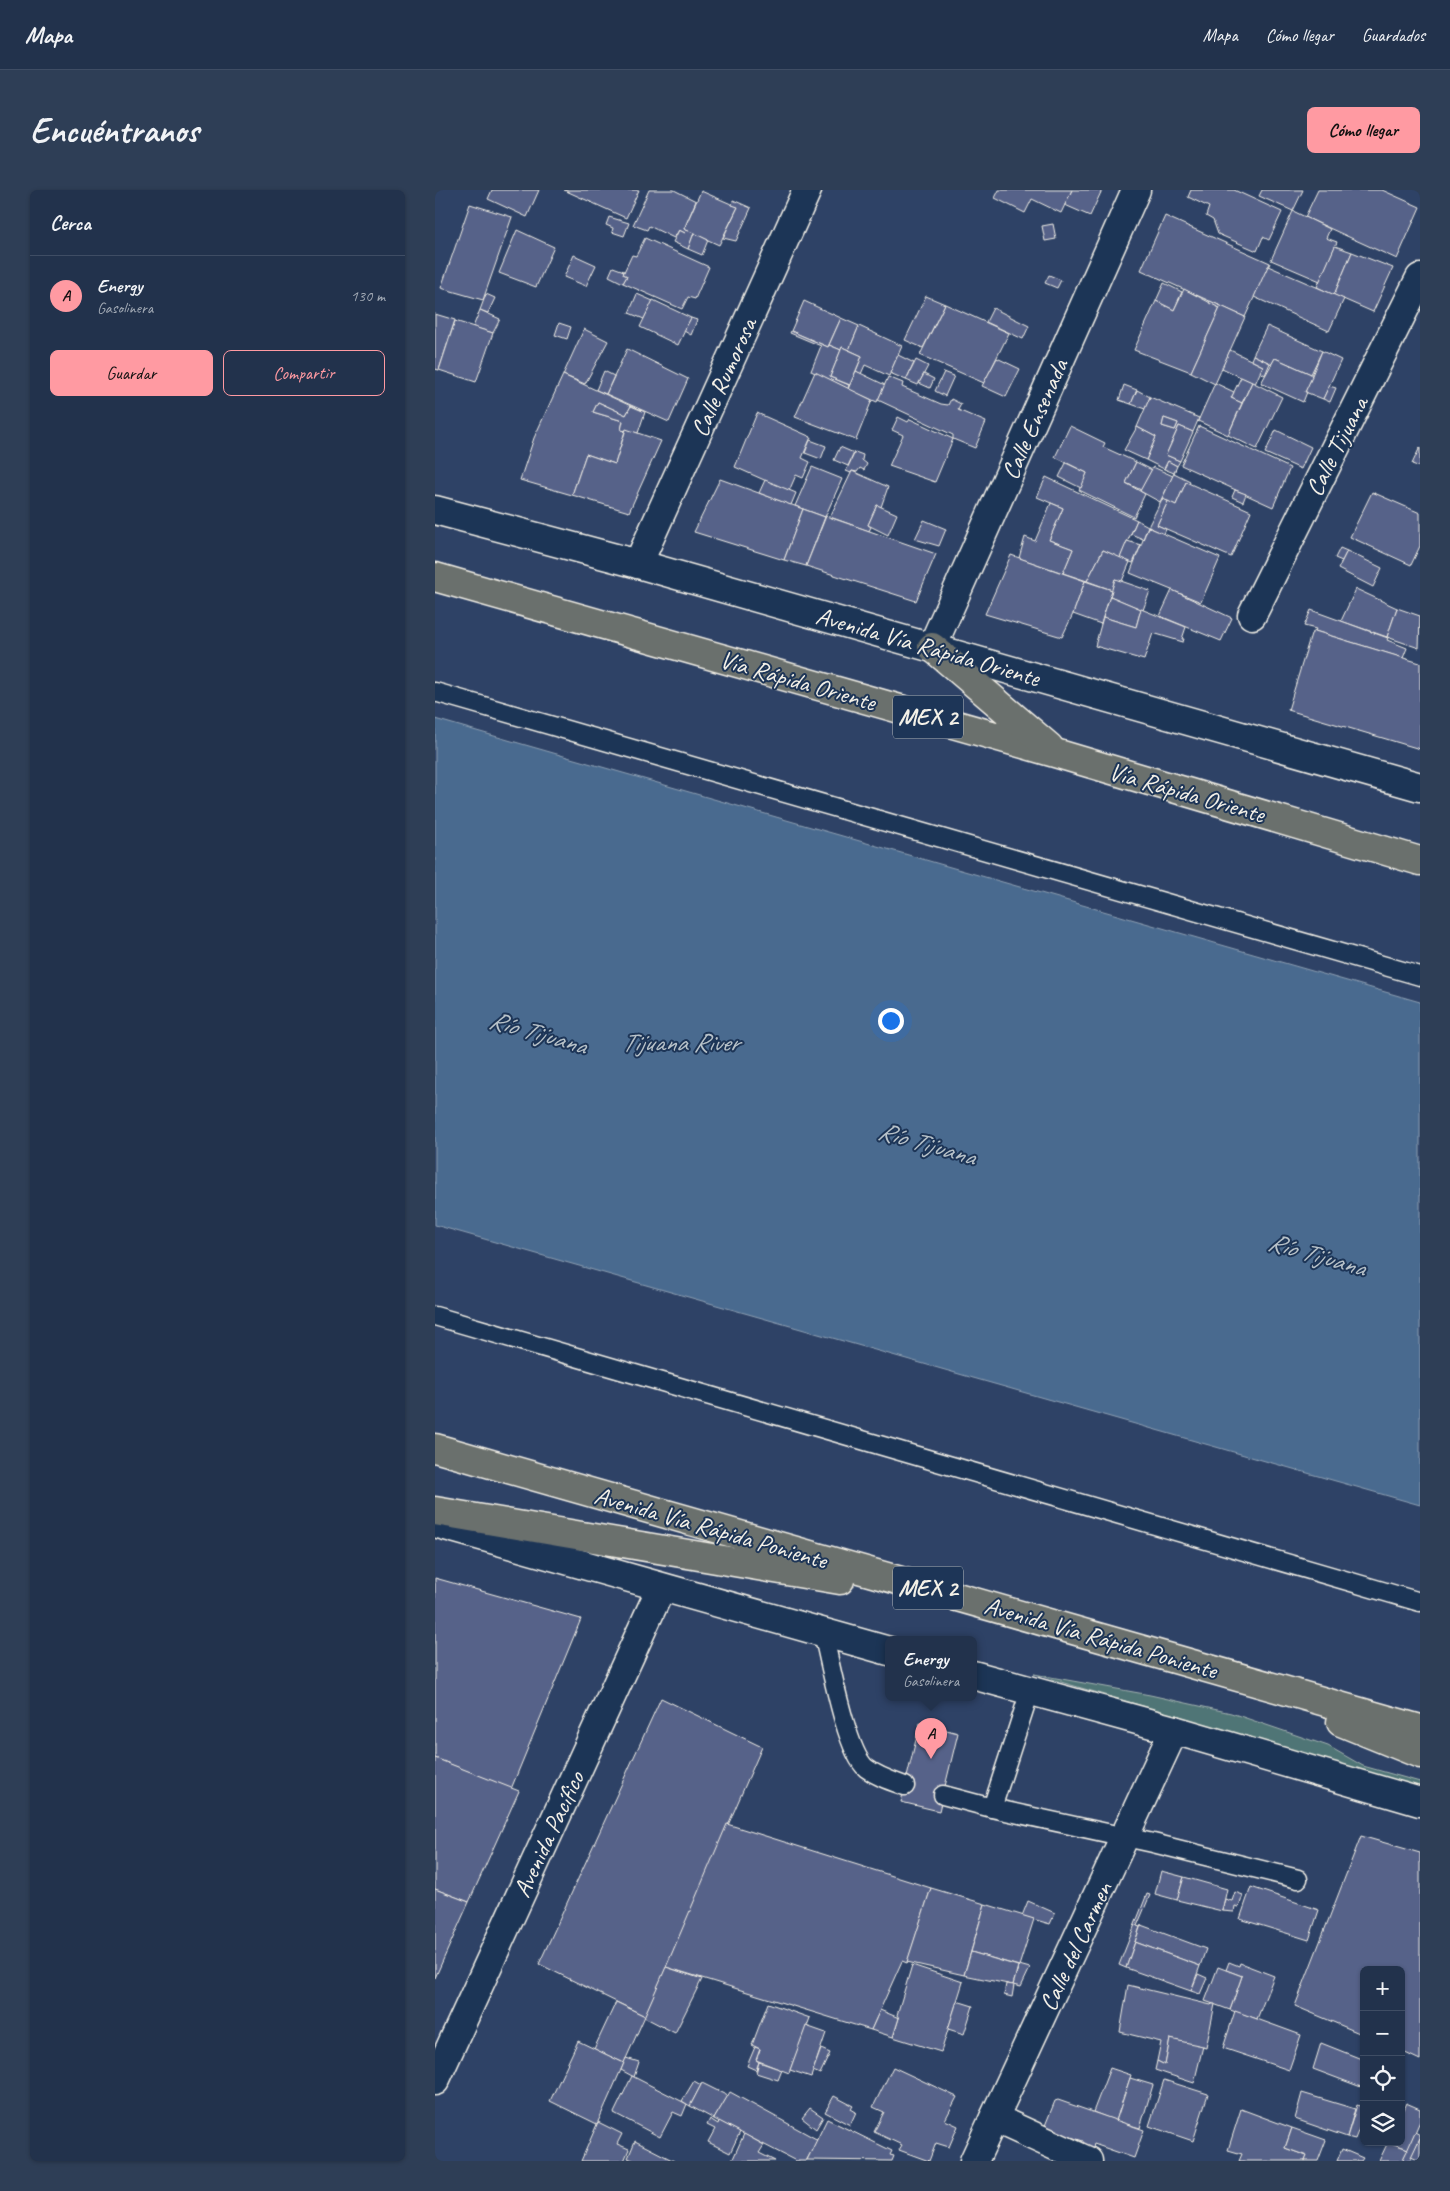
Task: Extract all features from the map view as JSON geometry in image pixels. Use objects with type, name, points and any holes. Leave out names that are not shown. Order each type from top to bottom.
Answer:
[{"type":"highway","name":"Vía Rápida Oriente","points":[[435,577],[1055,753],[1420,861]]},
{"type":"highway","points":[[932,647],[1055,753]]},
{"type":"highway","name":"Avenida Vía Rápida Poniente","points":[[435,1448],[1420,1729]]},
{"type":"highway","points":[[435,1511],[984,1604]]},
{"type":"highway","points":[[1220,1671],[1420,1754]]},
{"type":"street","name":"Calle Rumorosa","points":[[638,564],[807,190]]},
{"type":"street","name":"Calle Ensenada","points":[[932,647],[1136,190]]},
{"type":"street","name":"Calle Tijuana","points":[[1251,615],[1420,278]]},
{"type":"street","name":"Avenida Vía Rápida Oriente","points":[[435,510],[638,564],[1420,787]]},
{"type":"street","points":[[435,1523],[885,1650]]},
{"type":"street","name":"Avenida Pacífico","points":[[435,2081],[661,1588]]},
{"type":"street","points":[[977,1676],[1174,1730],[1420,1802]]},
{"type":"street","name":"Calle del Carmen","points":[[975,2161],[1174,1730]]},
{"type":"street","points":[[995,2118],[1088,2161]]},
{"type":"lane","points":[[435,692],[1420,976]]},
{"type":"lane","points":[[435,1316],[1420,1602]]},
{"type":"lane","points":[[823,1633],[851,1745],[865,1767],[880,1778],[905,1786]]},
{"type":"lane","points":[[992,1808],[1030,1691]]},
{"type":"lane","points":[[943,1795],[1298,1879]]},
{"type":"green space","points":[[1034,1674],[1150,1695],[1231,1713],[1328,1746],[1363,1766],[1420,1782],[1420,1788]]},
{"type":"water","name":"Tijuana River","points":[[435,719],[1420,1002],[1420,1505],[435,1225]]},
{"type":"building","points":[[492,190],[539,190],[527,217],[488,199]]},
{"type":"building","points":[[564,190],[639,190],[626,218]]},
{"type":"building","points":[[649,190],[674,190],[696,201],[684,229],[686,230],[685,233],[679,230],[674,238],[649,226],[647,230],[633,225]]},
{"type":"building","points":[[999,190],[1072,190],[1061,213],[1032,199],[1025,213],[995,198]]},
{"type":"building","points":[[1072,190],[1102,190],[1090,216],[1065,205]]},
{"type":"building","points":[[1191,190],[1234,190],[1282,212],[1269,240],[1263,237],[1257,251],[1218,234],[1213,220],[1206,216],[1209,207],[1188,197]]},
{"type":"building","points":[[1262,190],[1303,190],[1293,211],[1259,196]]},
{"type":"building","points":[[1318,190],[1382,190],[1420,207],[1397,259],[1305,217]]},
{"type":"building","points":[[701,191],[738,207],[719,245],[684,229]]},
{"type":"building","points":[[733,200],[751,208],[736,241],[723,238],[738,207],[732,205]]},
{"type":"building","points":[[470,204],[512,217],[483,300],[441,288]]},
{"type":"building","points":[[1293,211],[1330,229],[1326,238],[1337,242],[1320,281],[1271,260]]},
{"type":"building","points":[[1165,216],[1270,263],[1245,317],[1141,270]]},
{"type":"building","points":[[609,217],[629,223],[624,236],[612,232],[613,228],[606,225]]},
{"type":"building","points":[[1053,224],[1056,239],[1045,241],[1042,226]]},
{"type":"building","points":[[517,230],[554,247],[536,287],[499,273]]},
{"type":"building","points":[[679,230],[685,233],[686,230],[694,233],[688,249],[673,242]]},
{"type":"building","points":[[694,233],[708,240],[702,255],[688,249]]},
{"type":"building","points":[[645,238],[709,267],[695,299],[688,297],[682,309],[623,283],[627,276],[623,274],[632,255],[636,256]]},
{"type":"building","points":[[1335,246],[1352,252],[1334,295],[1317,287]]},
{"type":"building","points":[[1352,252],[1393,268],[1373,312],[1334,295]]},
{"type":"building","points":[[574,255],[596,265],[586,286],[564,277]]},
{"type":"building","points":[[1268,266],[1344,299],[1329,331],[1254,297]]},
{"type":"building","points":[[613,267],[624,271],[623,274],[627,276],[623,283],[609,276]]},
{"type":"building","points":[[1049,275],[1061,280],[1057,288],[1045,283]]},
{"type":"building","points":[[1164,283],[1182,292],[1174,310],[1156,301]]},
{"type":"building","points":[[1184,289],[1220,308],[1191,372],[1134,350],[1156,301],[1174,310]]},
{"type":"building","points":[[486,294],[495,298],[488,313],[480,310]]},
{"type":"building","points":[[637,294],[653,301],[644,319],[629,313]]},
{"type":"building","points":[[926,296],[945,304],[923,348],[905,340]]},
{"type":"building","points":[[653,300],[691,318],[678,345],[640,327]]},
{"type":"building","points":[[804,301],[841,318],[828,347],[791,331]]},
{"type":"building","points":[[1210,301],[1245,317],[1215,384],[1191,372],[1220,308],[1209,303]]},
{"type":"building","points":[[945,304],[1009,333],[984,383],[920,355]]},
{"type":"building","points":[[993,308],[1029,326],[1023,339],[986,322]]},
{"type":"building","points":[[480,310],[500,319],[493,333],[473,327]]},
{"type":"building","points":[[435,314],[455,320],[439,370],[435,369]]},
{"type":"building","points":[[691,318],[697,320],[691,335],[684,331]]},
{"type":"building","points":[[841,318],[859,326],[849,350],[842,347],[841,350],[829,345]]},
{"type":"building","points":[[455,321],[493,333],[476,382],[439,370]]},
{"type":"building","points":[[559,323],[571,327],[567,339],[555,335]]},
{"type":"building","points":[[859,326],[902,346],[889,376],[865,365],[861,374],[856,371],[862,356],[849,350]]},
{"type":"building","points":[[1267,326],[1322,351],[1311,374],[1275,358],[1272,364],[1253,355]]},
{"type":"building","points":[[584,329],[608,341],[585,384],[563,375]]},
{"type":"building","points":[[791,331],[828,347],[829,345],[841,350],[830,377],[849,385],[848,389],[811,371],[821,346],[790,333]]},
{"type":"building","points":[[842,347],[862,356],[850,385],[830,377]]},
{"type":"building","points":[[627,349],[688,379],[669,422],[606,394]]},
{"type":"building","points":[[1230,350],[1263,366],[1255,384],[1222,368]]},
{"type":"building","points":[[1322,351],[1341,360],[1323,399],[1305,392]]},
{"type":"building","points":[[898,355],[914,363],[906,380],[890,373]]},
{"type":"building","points":[[1253,355],[1270,363],[1265,375],[1260,372],[1263,366],[1251,360]]},
{"type":"building","points":[[997,358],[1020,369],[1006,397],[982,386]]},
{"type":"building","points":[[1275,358],[1311,374],[1312,377],[1305,392],[1307,392],[1303,402],[1261,383]]},
{"type":"building","points":[[916,360],[928,366],[918,385],[906,380]]},
{"type":"building","points":[[604,371],[614,376],[606,394],[596,390]]},
{"type":"building","points":[[856,371],[885,385],[877,402],[848,389]]},
{"type":"building","points":[[815,372],[872,400],[856,440],[795,417]]},
{"type":"building","points":[[944,372],[954,376],[945,396],[935,391]]},
{"type":"building","points":[[924,374],[934,379],[930,388],[919,383]]},
{"type":"building","points":[[563,375],[631,406],[626,415],[598,402],[593,412],[623,421],[621,430],[625,431],[615,464],[586,454],[572,495],[520,480],[534,438]]},
{"type":"building","points":[[888,377],[903,383],[902,387],[941,404],[948,405],[951,399],[961,404],[958,410],[986,422],[975,448],[953,439],[953,435],[878,400]]},
{"type":"building","points":[[1241,377],[1252,382],[1242,403],[1231,398]]},
{"type":"building","points":[[1252,382],[1282,397],[1257,449],[1228,435]]},
{"type":"building","points":[[1215,383],[1234,392],[1231,398],[1242,403],[1228,435],[1198,421]]},
{"type":"building","points":[[1124,385],[1137,390],[1131,404],[1119,400]]},
{"type":"building","points":[[1329,386],[1336,388],[1330,402],[1323,399]]},
{"type":"building","points":[[1137,390],[1150,397],[1145,409],[1131,404]]},
{"type":"building","points":[[1150,397],[1199,418],[1193,432],[1179,426],[1166,455],[1180,461],[1177,466],[1168,461],[1164,469],[1146,460],[1156,437],[1137,427]],"holes":[[[1164,418],[1178,423],[1175,430],[1162,426]]]},
{"type":"building","points":[[598,402],[626,415],[631,406],[645,412],[638,433],[621,430],[623,421],[593,412]]},
{"type":"building","points":[[757,413],[811,437],[802,458],[810,462],[803,478],[796,475],[789,491],[735,467]]},
{"type":"building","points":[[898,417],[908,422],[910,419],[953,439],[935,482],[889,466],[903,435],[892,430]]},
{"type":"building","points":[[1164,418],[1178,423],[1175,430],[1162,426]]},
{"type":"building","points":[[1070,426],[1105,443],[1103,447],[1136,462],[1126,483],[1145,494],[1134,517],[1079,490],[1087,473],[1055,457]]},
{"type":"building","points":[[1179,426],[1193,432],[1180,461],[1166,455]]},
{"type":"building","points":[[1199,426],[1290,468],[1273,507],[1181,465]]},
{"type":"building","points":[[1137,427],[1156,437],[1146,460],[1124,450]]},
{"type":"building","points":[[626,429],[661,441],[629,512],[572,495],[586,454],[615,464]]},
{"type":"building","points":[[1276,430],[1311,447],[1301,469],[1265,453]]},
{"type":"building","points":[[810,440],[826,446],[821,459],[805,453]]},
{"type":"building","points":[[840,447],[854,453],[848,466],[834,460]]},
{"type":"building","points":[[1420,447],[1420,467],[1412,464]]},
{"type":"building","points":[[855,452],[863,455],[862,460],[867,464],[864,470],[860,468],[857,472],[852,471],[851,473],[846,471]]},
{"type":"building","points":[[1168,461],[1177,466],[1174,473],[1164,469]]},
{"type":"building","points":[[1136,462],[1152,470],[1141,490],[1126,483]]},
{"type":"building","points":[[1066,463],[1087,473],[1081,488],[1059,477]]},
{"type":"building","points":[[812,467],[842,479],[825,517],[795,506]]},
{"type":"building","points":[[1153,467],[1173,476],[1160,502],[1140,491]]},
{"type":"building","points":[[852,471],[888,487],[881,507],[877,505],[868,525],[871,527],[869,531],[830,517]]},
{"type":"building","points":[[1174,473],[1190,481],[1189,483],[1186,482],[1176,505],[1162,499]]},
{"type":"building","points":[[1046,477],[1137,520],[1120,558],[1103,550],[1087,581],[1063,573],[1073,549],[1049,540],[1063,508],[1037,497]]},
{"type":"building","points":[[720,479],[803,509],[784,560],[694,532]]},
{"type":"building","points":[[765,480],[796,493],[791,505],[759,493]]},
{"type":"building","points":[[1186,482],[1251,511],[1231,557],[1157,525],[1168,501],[1176,505]]},
{"type":"building","points":[[1235,490],[1246,494],[1243,502],[1232,497]]},
{"type":"building","points":[[1372,492],[1420,513],[1420,546],[1411,565],[1350,537]]},
{"type":"building","points":[[1162,499],[1168,501],[1157,525],[1166,529],[1164,534],[1148,527]]},
{"type":"building","points":[[1051,503],[1063,508],[1049,540],[1073,549],[1063,573],[1019,558],[1025,537],[1035,541]]},
{"type":"building","points":[[877,505],[897,514],[888,535],[868,525]]},
{"type":"building","points":[[803,509],[825,517],[806,566],[784,560]]},
{"type":"building","points":[[826,516],[936,554],[916,601],[806,566]]},
{"type":"building","points":[[924,520],[946,529],[939,546],[915,539]]},
{"type":"building","points":[[1137,520],[1148,526],[1143,539],[1131,534]]},
{"type":"building","points":[[1148,527],[1220,558],[1201,602],[1130,573]]},
{"type":"building","points":[[1127,541],[1141,545],[1133,563],[1120,558]]},
{"type":"building","points":[[1340,548],[1347,551],[1342,561],[1335,558]]},
{"type":"building","points":[[1103,550],[1130,562],[1122,581],[1115,579],[1112,590],[1087,581]]},
{"type":"building","points":[[1347,551],[1382,568],[1373,587],[1338,569]]},
{"type":"building","points":[[1011,555],[1085,581],[1062,637],[985,614]]},
{"type":"building","points":[[1115,579],[1150,591],[1143,610],[1110,596]]},
{"type":"building","points":[[1085,581],[1112,590],[1101,624],[1073,614]]},
{"type":"building","points":[[1356,589],[1397,608],[1387,637],[1341,621]]},
{"type":"building","points":[[1172,590],[1232,618],[1221,641],[1160,616]]},
{"type":"building","points":[[1110,596],[1141,609],[1136,627],[1103,617]]},
{"type":"building","points":[[1397,608],[1420,616],[1419,648],[1387,637]]},
{"type":"building","points":[[1141,609],[1186,627],[1182,639],[1184,639],[1183,642],[1153,633],[1144,660],[1095,646],[1103,617],[1136,627]]},
{"type":"building","points":[[1311,610],[1388,638],[1387,640],[1407,648],[1403,658],[1304,626]]},
{"type":"building","points":[[1315,631],[1420,663],[1420,749],[1288,710],[1311,634]]},
{"type":"building","points":[[435,1578],[581,1619],[511,1789],[435,1758]]},
{"type":"building","points":[[661,1698],[762,1747],[645,2016],[539,1964]]},
{"type":"building","points":[[920,1723],[958,1733],[939,1811],[901,1802]]},
{"type":"building","points":[[435,1758],[519,1791],[469,1902],[435,1889]]},
{"type":"building","points":[[727,1824],[931,1888],[907,1963],[902,1961],[871,2030],[666,1967]]},
{"type":"building","points":[[1361,1836],[1420,1853],[1420,2060],[1405,2053],[1405,1966],[1360,1966],[1360,2033],[1295,2006]]},
{"type":"building","points":[[1161,1871],[1184,1877],[1177,1900],[1155,1894]]},
{"type":"building","points":[[1184,1877],[1227,1889],[1222,1911],[1177,1900]]},
{"type":"building","points":[[1251,1887],[1319,1910],[1309,1940],[1240,1919]]},
{"type":"building","points":[[931,1888],[985,1904],[964,1975],[907,1962]]},
{"type":"building","points":[[435,1889],[469,1902],[435,1978]]},
{"type":"building","points":[[1235,1892],[1243,1895],[1239,1907],[1235,1906],[1234,1912],[1222,1911],[1225,1899],[1232,1901]]},
{"type":"building","points":[[1147,1894],[1150,1895],[1137,1926],[1140,1927],[1126,1968],[1119,1965]]},
{"type":"building","points":[[1028,1901],[1055,1913],[1050,1924],[1022,1916]]},
{"type":"building","points":[[985,1904],[1034,1919],[1019,1966],[971,1952]]},
{"type":"building","points":[[1141,1925],[1206,1949],[1200,1966],[1135,1942]]},
{"type":"building","points":[[1135,1942],[1200,1966],[1191,1991],[1126,1968]]},
{"type":"building","points":[[971,1952],[1018,1966],[1013,1985],[964,1975]]},
{"type":"building","points":[[1229,1962],[1239,1966],[1240,1963],[1274,1976],[1257,2019],[1230,2010],[1242,1976],[1226,1970]]},
{"type":"building","points":[[912,1965],[963,1982],[941,2052],[893,2037],[899,2018],[897,2015]]},
{"type":"building","points":[[1019,1965],[1030,1968],[1021,1987],[1013,1985]]},
{"type":"building","points":[[666,1967],[702,1979],[675,2033],[644,2017]]},
{"type":"building","points":[[1218,1967],[1242,1976],[1230,2010],[1205,2001]]},
{"type":"building","points":[[1198,1974],[1207,1978],[1200,1994],[1191,1991]]},
{"type":"building","points":[[1006,1984],[1014,1985],[1012,1997],[1004,1995]]},
{"type":"building","points":[[1128,1985],[1211,2005],[1215,2004],[1206,2048],[1170,2039],[1165,2065],[1157,2061],[1161,2042],[1120,2032]]},
{"type":"building","points":[[957,2001],[973,2006],[964,2034],[948,2029]]},
{"type":"building","points":[[616,2002],[645,2016],[624,2063],[594,2049]]},
{"type":"building","points":[[768,2003],[810,2018],[789,2073],[756,2060],[760,2049],[752,2045]]},
{"type":"building","points":[[880,2010],[899,2018],[893,2037],[871,2030]]},
{"type":"building","points":[[1235,2011],[1301,2035],[1289,2070],[1223,2048]]},
{"type":"building","points":[[806,2026],[826,2033],[811,2077],[790,2070]]},
{"type":"building","points":[[1170,2039],[1203,2046],[1194,2083],[1155,2070],[1157,2061],[1165,2065]]},
{"type":"building","points":[[578,2041],[624,2063],[597,2124],[550,2101]]},
{"type":"building","points":[[1321,2043],[1360,2058],[1360,2087],[1313,2069]]},
{"type":"building","points":[[755,2047],[760,2049],[756,2060],[759,2062],[756,2070],[747,2066]]},
{"type":"building","points":[[821,2049],[830,2053],[820,2074],[813,2071]]},
{"type":"building","points":[[626,2058],[639,2062],[634,2077],[621,2070]]},
{"type":"building","points":[[759,2062],[782,2070],[778,2080],[756,2073]]},
{"type":"building","points":[[893,2067],[957,2097],[945,2120],[958,2126],[949,2147],[936,2143],[929,2161],[899,2150],[902,2145],[874,2132],[884,2112],[873,2107]]},
{"type":"building","points":[[1110,2068],[1131,2075],[1116,2121],[1093,2112]]},
{"type":"building","points":[[632,2076],[687,2104],[682,2116],[673,2112],[660,2137],[614,2113]]},
{"type":"building","points":[[1130,2078],[1153,2085],[1140,2128],[1116,2121]]},
{"type":"building","points":[[1164,2080],[1208,2094],[1193,2141],[1149,2126]]},
{"type":"building","points":[[694,2081],[701,2085],[690,2106],[682,2101]]},
{"type":"building","points":[[702,2083],[728,2096],[714,2119],[690,2106]]},
{"type":"building","points":[[730,2092],[818,2140],[806,2161],[796,2161],[714,2119]]},
{"type":"building","points":[[1302,2093],[1355,2109],[1347,2137],[1295,2119]]},
{"type":"building","points":[[834,2096],[853,2106],[851,2109],[856,2112],[850,2125],[825,2112]]},
{"type":"building","points":[[1058,2100],[1144,2130],[1134,2158],[1094,2144],[1093,2147],[1082,2144],[1083,2141],[1044,2128],[1055,2101]]},
{"type":"building","points":[[1406,2103],[1420,2109],[1420,2121],[1408,2149],[1400,2146],[1405,2146]]},
{"type":"building","points":[[1357,2105],[1360,2106],[1360,2126],[1355,2139],[1347,2137]]},
{"type":"building","points":[[810,2108],[823,2117],[816,2129],[802,2118]]},
{"type":"building","points":[[1241,2109],[1292,2128],[1285,2148],[1307,2156],[1305,2161],[1239,2161],[1242,2154],[1228,2150]]},
{"type":"building","points":[[710,2119],[718,2124],[719,2121],[740,2132],[730,2153],[708,2142],[715,2129],[707,2125]]},
{"type":"building","points":[[827,2119],[892,2151],[890,2155],[894,2156],[892,2161],[807,2160]]},
{"type":"building","points":[[598,2122],[622,2134],[617,2144],[629,2149],[624,2161],[581,2161]]},
{"type":"building","points":[[1292,2128],[1326,2140],[1318,2161],[1305,2161],[1307,2156],[1285,2148]]},
{"type":"building","points":[[1415,2132],[1420,2135],[1420,2138],[1412,2157],[1410,2161],[1402,2161]]},
{"type":"building","points":[[744,2134],[764,2145],[759,2153],[775,2161],[732,2161]]},
{"type":"building","points":[[1420,2138],[1420,2161],[1411,2157]]},
{"type":"building","points":[[635,2141],[674,2161],[635,2161],[628,2158]]},
{"type":"building","points":[[1386,2146],[1399,2146],[1408,2149],[1402,2161],[1379,2161]]},
{"type":"building","points":[[1342,2149],[1363,2158],[1361,2161],[1337,2161]]},
{"type":"place","name":"Energy","points":[[931,1759]]},
{"type":"water label","name":"Río Tijuana","points":[[538,1032]]},
{"type":"water label","name":"Río Tijuana","points":[[927,1143]]},
{"type":"water label","name":"Río Tijuana","points":[[1317,1254]]}]
